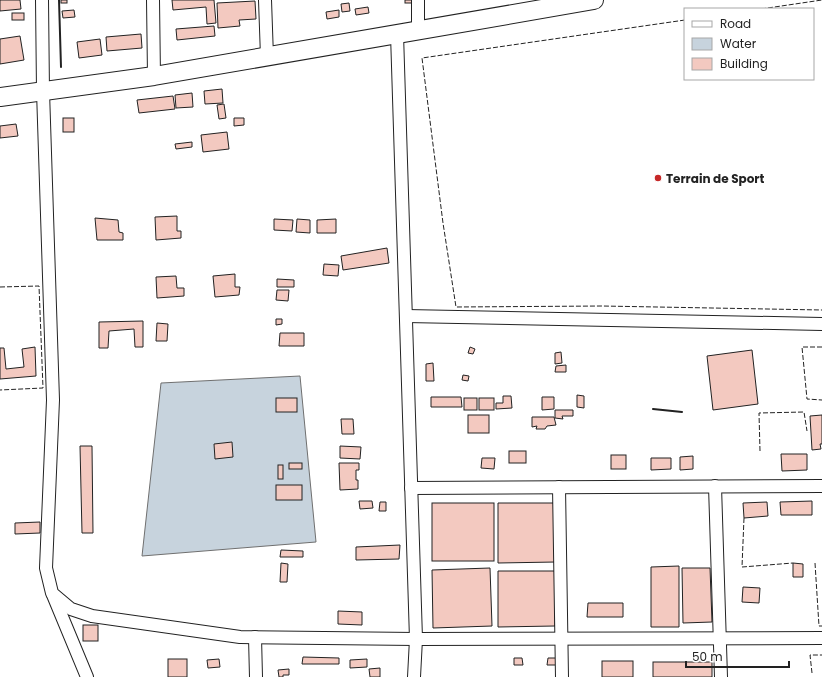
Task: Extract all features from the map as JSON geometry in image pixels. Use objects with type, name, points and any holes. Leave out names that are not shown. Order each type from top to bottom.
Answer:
[{"type":"main road","points":[[0,97],[154,76],[583,1]]},
{"type":"street","points":[[42,0],[43,91],[53,400],[46,568],[52,592],[87,677]]},
{"type":"street","points":[[153,0],[154,76]]},
{"type":"street","points":[[265,0],[267,57]]},
{"type":"street","points":[[418,0],[418,31]]},
{"type":"street","points":[[396,34],[416,639],[414,677]]},
{"type":"street","points":[[406,316],[822,324]]},
{"type":"street","points":[[715,486],[721,677]]},
{"type":"street","points":[[411,488],[822,486]]},
{"type":"street","points":[[559,487],[562,677]]},
{"type":"street","points":[[52,592],[71,609],[92,616],[240,637],[416,639],[822,638]]},
{"type":"street","points":[[255,637],[256,677]]},
{"type":"water","points":[[300,376],[316,542],[142,556],[161,383]]},
{"type":"building","points":[[0,0],[20,0],[21,9],[0,11]]},
{"type":"building","points":[[61,0],[67,0],[67,3],[61,3]]},
{"type":"building","points":[[172,0],[214,0],[216,23],[207,24],[206,7],[173,10]]},
{"type":"building","points":[[405,0],[412,0],[412,3],[405,3]]},
{"type":"building","points":[[255,1],[256,19],[239,20],[240,26],[218,28],[217,3]]},
{"type":"building","points":[[349,3],[350,11],[342,12],[341,4]]},
{"type":"building","points":[[368,7],[369,13],[356,15],[355,9]]},
{"type":"building","points":[[74,10],[75,17],[63,18],[62,11]]},
{"type":"building","points":[[339,10],[339,17],[327,19],[326,12]]},
{"type":"building","points":[[12,13],[24,13],[24,20],[12,20]]},
{"type":"building","points":[[214,26],[215,36],[177,40],[176,29]]},
{"type":"building","points":[[141,34],[142,48],[107,51],[106,37]]},
{"type":"building","points":[[20,36],[24,60],[0,64],[0,39]]},
{"type":"building","points":[[100,39],[102,55],[79,58],[77,42]]},
{"type":"building","points":[[222,89],[223,103],[205,104],[204,91]]},
{"type":"building","points":[[192,93],[193,107],[176,108],[175,95]]},
{"type":"building","points":[[173,96],[175,109],[139,113],[137,100]]},
{"type":"building","points":[[224,104],[226,118],[219,119],[217,105]]},
{"type":"building","points":[[63,118],[74,118],[74,132],[63,132]]},
{"type":"building","points":[[234,118],[244,118],[244,125],[234,126]]},
{"type":"building","points":[[16,124],[18,136],[0,138],[0,126]]},
{"type":"building","points":[[227,132],[229,149],[203,152],[201,135]]},
{"type":"building","points":[[192,142],[192,147],[176,149],[175,144]]},
{"type":"building","points":[[177,216],[177,231],[181,231],[181,238],[156,240],[155,217]]},
{"type":"building","points":[[95,218],[118,220],[119,232],[123,233],[123,240],[97,240]]},
{"type":"building","points":[[274,219],[293,220],[292,231],[274,230]]},
{"type":"building","points":[[297,219],[310,220],[310,233],[296,232]]},
{"type":"building","points":[[336,219],[336,233],[317,233],[317,220]]},
{"type":"building","points":[[387,248],[389,263],[343,270],[341,256]]},
{"type":"building","points":[[324,264],[339,265],[338,276],[323,275]]},
{"type":"building","points":[[235,274],[235,287],[240,287],[239,295],[215,297],[213,276]]},
{"type":"building","points":[[176,276],[177,288],[184,288],[184,296],[157,298],[156,277]]},
{"type":"building","points":[[277,279],[294,280],[294,287],[277,287]]},
{"type":"building","points":[[277,290],[289,290],[288,301],[276,300]]},
{"type":"building","points":[[276,319],[282,319],[282,324],[276,325]]},
{"type":"building","points":[[143,321],[143,347],[135,347],[134,329],[109,331],[108,348],[99,348],[99,322]]},
{"type":"building","points":[[157,323],[168,324],[167,341],[156,341]]},
{"type":"building","points":[[280,333],[304,333],[304,346],[279,346]]},
{"type":"building","points":[[35,347],[36,376],[0,379],[0,348],[4,348],[6,369],[24,367],[22,349]]},
{"type":"building","points":[[470,347],[475,349],[473,354],[468,353]]},
{"type":"building","points":[[752,350],[758,404],[713,410],[707,356]]},
{"type":"building","points":[[561,352],[562,363],[555,364],[555,353]]},
{"type":"building","points":[[433,363],[434,381],[426,381],[426,364]]},
{"type":"building","points":[[566,365],[566,372],[555,372],[556,366]]},
{"type":"building","points":[[463,375],[469,376],[468,381],[462,380]]},
{"type":"building","points":[[577,395],[584,396],[584,408],[577,407]]},
{"type":"building","points":[[503,396],[511,396],[512,408],[496,409],[496,403],[503,403]]},
{"type":"building","points":[[431,397],[461,397],[462,407],[431,407]]},
{"type":"building","points":[[542,397],[554,397],[554,409],[542,410]]},
{"type":"building","points":[[276,398],[297,398],[297,412],[276,412]]},
{"type":"building","points":[[464,398],[477,398],[477,410],[464,410]]},
{"type":"building","points":[[479,398],[494,398],[494,410],[479,410]]},
{"type":"building","points":[[555,410],[573,410],[573,416],[562,416],[563,419],[555,418]]},
{"type":"building","points":[[468,415],[489,415],[489,433],[468,433]]},
{"type":"building","points":[[822,415],[821,449],[812,450],[810,416]]},
{"type":"building","points":[[532,417],[554,417],[556,425],[547,426],[545,429],[536,429],[537,426],[532,427]]},
{"type":"building","points":[[341,419],[353,419],[354,434],[342,434]]},
{"type":"building","points":[[232,442],[233,457],[215,459],[214,444]]},
{"type":"building","points":[[80,446],[92,446],[93,533],[82,533]]},
{"type":"building","points":[[340,446],[361,447],[360,459],[340,458]]},
{"type":"building","points":[[509,451],[526,451],[526,463],[509,463]]},
{"type":"building","points":[[781,454],[807,454],[807,470],[782,471]]},
{"type":"building","points":[[611,455],[626,455],[626,469],[611,469]]},
{"type":"building","points":[[693,456],[693,469],[680,470],[680,457]]},
{"type":"building","points":[[482,458],[495,458],[494,469],[481,468]]},
{"type":"building","points":[[651,458],[671,458],[671,469],[651,470]]},
{"type":"building","points":[[289,463],[302,463],[302,469],[289,469]]},
{"type":"building","points":[[339,463],[359,463],[359,470],[356,470],[358,489],[340,490]]},
{"type":"building","points":[[278,465],[283,465],[283,479],[278,479]]},
{"type":"building","points":[[276,485],[302,485],[302,500],[276,500]]},
{"type":"building","points":[[359,501],[372,501],[373,508],[360,509]]},
{"type":"building","points":[[812,501],[812,515],[781,515],[780,502]]},
{"type":"building","points":[[380,502],[386,502],[386,511],[379,511]]},
{"type":"building","points":[[767,502],[768,516],[744,518],[743,503]]},
{"type":"building","points":[[432,503],[494,503],[494,561],[432,561]]},
{"type":"building","points":[[498,503],[556,503],[556,562],[498,563]]},
{"type":"building","points":[[40,522],[40,533],[15,534],[15,523]]},
{"type":"building","points":[[400,545],[399,559],[356,560],[356,547]]},
{"type":"building","points":[[281,550],[303,551],[303,557],[280,557]]},
{"type":"building","points":[[281,563],[288,564],[287,582],[280,582]]},
{"type":"building","points":[[793,563],[803,564],[803,577],[793,577]]},
{"type":"building","points":[[679,566],[679,627],[651,627],[651,567]]},
{"type":"building","points":[[490,568],[492,626],[433,628],[432,570]]},
{"type":"building","points":[[682,568],[710,568],[712,622],[683,623]]},
{"type":"building","points":[[498,571],[555,571],[555,626],[498,627]]},
{"type":"building","points":[[743,587],[760,588],[759,603],[742,602]]},
{"type":"building","points":[[588,603],[623,603],[623,617],[587,617]]},
{"type":"building","points":[[338,611],[362,612],[362,625],[338,624]]},
{"type":"building","points":[[83,625],[98,625],[98,641],[83,641]]},
{"type":"building","points":[[303,657],[339,658],[339,664],[302,664]]},
{"type":"building","points":[[514,658],[522,658],[523,665],[514,665]]},
{"type":"building","points":[[548,658],[558,658],[557,665],[547,665]]},
{"type":"building","points":[[168,659],[187,659],[187,677],[168,677]]},
{"type":"building","points":[[219,659],[220,667],[208,668],[207,660]]},
{"type":"building","points":[[367,659],[367,667],[350,668],[350,660]]},
{"type":"building","points":[[602,661],[633,661],[633,677],[602,677]]},
{"type":"building","points":[[653,662],[712,662],[712,677],[653,677]]},
{"type":"building","points":[[380,668],[380,677],[370,677],[369,669]]},
{"type":"building","points":[[289,669],[289,675],[279,677],[278,670]]},
{"type":"fence","points":[[768,8],[822,0]]},
{"type":"fence","points":[[684,20],[422,58],[443,223],[456,307],[602,306],[822,310]]},
{"type":"fence","points":[[0,287],[39,286],[43,388],[0,390]]},
{"type":"fence","points":[[822,347],[802,347],[807,399],[822,400]]},
{"type":"fence","points":[[760,451],[759,413],[804,412],[807,431]]},
{"type":"fence","points":[[744,518],[742,567],[793,563]]},
{"type":"fence","points":[[815,563],[819,626],[822,626]]},
{"type":"fence","points":[[812,673],[810,655],[822,655]]},
{"type":"wall","points":[[59,0],[61,67]]},
{"type":"wall","points":[[653,409],[682,412]]},
{"type":"place","name":"Terrain de Sport","points":[[658,178]]}]
